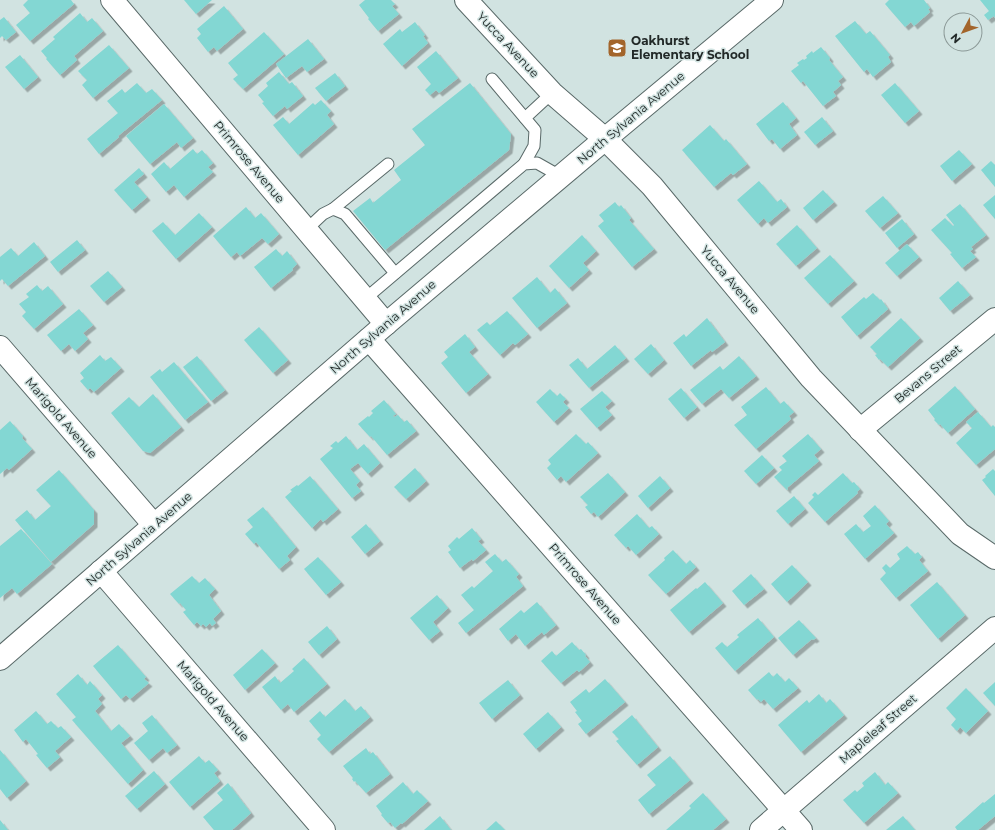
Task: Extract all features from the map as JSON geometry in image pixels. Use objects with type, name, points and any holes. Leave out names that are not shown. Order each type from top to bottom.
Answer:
[{"type":"street","name":"Primrose Avenue","points":[[112,0],[386,324]]},
{"type":"street","name":"Yucca Avenue","points":[[466,0],[552,93],[604,139],[652,186],[811,378],[860,430],[960,534],[995,558]]},
{"type":"street","name":"North Sylvania Avenue","points":[[0,659],[386,324],[604,139],[772,0]]},
{"type":"street","name":"Bevans Street","points":[[860,430],[995,319]]},
{"type":"street","name":"Primrose Avenue","points":[[369,339],[801,830]]},
{"type":"street","name":"Marigold Avenue","points":[[0,347],[154,525]]},
{"type":"street","name":"Marigold Avenue","points":[[101,572],[324,830]]},
{"type":"street","name":"Mapleleaf Street","points":[[761,830],[995,628]]},
{"type":"lane","points":[[365,299],[524,164],[534,146],[535,130],[492,79]]},
{"type":"lane","points":[[525,118],[552,93]]},
{"type":"lane","points":[[524,164],[537,163],[560,176]]},
{"type":"lane","points":[[306,230],[323,214],[333,209],[388,164]]},
{"type":"lane","points":[[333,209],[345,214],[395,273]]},
{"type":"building","points":[[28,0],[71,0],[74,4],[30,41],[16,25],[30,13],[23,5]]},
{"type":"building","points":[[184,0],[212,0],[196,14]]},
{"type":"building","points":[[365,0],[391,0],[395,4],[392,6],[399,14],[378,31],[359,5]]},
{"type":"building","points":[[889,0],[924,0],[930,8],[928,9],[930,12],[914,26],[911,22],[905,27],[885,4]]},
{"type":"building","points":[[980,0],[995,0],[995,18],[994,16],[988,20],[984,15],[989,11]]},
{"type":"building","points":[[224,6],[243,29],[217,51],[214,47],[208,52],[197,38],[201,34],[197,29]]},
{"type":"building","points":[[80,13],[87,22],[92,18],[103,31],[74,56],[77,60],[60,75],[41,51],[55,39],[53,37]]},
{"type":"building","points":[[4,17],[16,32],[6,40],[2,36],[0,38],[0,20]]},
{"type":"building","points":[[855,21],[866,34],[870,31],[890,55],[888,57],[891,62],[873,77],[867,69],[864,72],[835,36]]},
{"type":"building","points":[[415,22],[425,35],[423,36],[428,43],[402,66],[383,44],[400,29],[402,32]]},
{"type":"building","points":[[264,32],[284,54],[243,89],[233,79],[238,75],[228,63]]},
{"type":"building","points":[[308,39],[324,59],[307,72],[302,66],[286,78],[276,64]]},
{"type":"building","points":[[109,45],[129,68],[93,98],[82,85],[87,80],[78,71]]},
{"type":"building","points":[[821,47],[830,58],[829,60],[843,77],[838,81],[841,85],[833,92],[836,96],[823,106],[803,81],[801,83],[791,71],[799,65],[797,63],[807,58],[806,56],[812,51],[813,53]]},
{"type":"building","points":[[436,51],[458,78],[439,93],[436,90],[430,95],[425,90],[431,84],[417,67]]},
{"type":"building","points":[[20,55],[38,77],[24,89],[5,67]]},
{"type":"building","points":[[279,72],[289,84],[292,82],[303,96],[287,109],[285,106],[273,116],[262,103],[264,102],[258,95],[268,86],[266,83]]},
{"type":"building","points":[[335,73],[345,86],[326,101],[315,88]]},
{"type":"building","points":[[137,83],[146,93],[152,89],[162,100],[118,136],[119,137],[99,154],[87,139],[118,113],[107,101],[122,89],[125,93]]},
{"type":"building","points":[[470,83],[511,134],[509,150],[385,250],[353,211],[370,198],[373,203],[401,180],[394,170],[425,145],[412,129]]},
{"type":"building","points":[[895,83],[919,111],[905,123],[881,95]]},
{"type":"building","points":[[321,100],[331,111],[327,115],[334,124],[298,155],[273,125],[283,117],[289,124],[313,103],[315,105]]},
{"type":"building","points":[[783,102],[796,118],[789,124],[797,135],[780,149],[772,139],[769,141],[756,124]]},
{"type":"building","points":[[164,104],[193,138],[181,148],[177,142],[150,164],[126,136]]},
{"type":"building","points":[[822,117],[833,131],[815,145],[804,132]]},
{"type":"building","points":[[710,125],[724,141],[726,139],[747,164],[733,175],[731,173],[714,187],[682,150]]},
{"type":"building","points":[[193,149],[197,154],[202,150],[213,163],[208,167],[213,172],[184,197],[174,185],[166,192],[151,174],[164,162],[170,169]]},
{"type":"building","points":[[959,150],[972,164],[952,181],[940,166]]},
{"type":"building","points":[[991,161],[995,165],[995,187],[981,170]]},
{"type":"building","points":[[139,168],[144,174],[134,182],[147,197],[132,210],[114,190]]},
{"type":"building","points":[[759,181],[777,202],[781,199],[787,207],[768,223],[764,218],[758,224],[737,200]]},
{"type":"building","points":[[823,190],[834,202],[813,220],[803,208]]},
{"type":"building","points":[[995,195],[995,219],[983,205]]},
{"type":"building","points":[[883,196],[898,213],[880,228],[865,211]]},
{"type":"building","points":[[615,202],[619,207],[621,205],[631,218],[629,220],[654,249],[632,267],[598,226],[604,221],[599,215]]},
{"type":"building","points":[[960,204],[986,235],[971,247],[973,249],[970,251],[976,257],[962,268],[950,254],[952,253],[931,230],[945,218],[953,226],[954,225],[946,215]]},
{"type":"building","points":[[246,207],[255,218],[261,213],[279,234],[268,244],[262,238],[240,256],[237,252],[231,257],[213,236]]},
{"type":"building","points":[[199,213],[212,227],[176,259],[152,231],[163,222],[175,235]]},
{"type":"building","points":[[902,219],[914,234],[897,248],[885,233]]},
{"type":"building","points":[[797,225],[817,248],[796,266],[776,244]]},
{"type":"building","points":[[582,235],[596,251],[583,263],[589,270],[569,288],[549,266]]},
{"type":"building","points":[[77,240],[85,250],[58,272],[50,262]]},
{"type":"building","points":[[34,242],[45,256],[8,286],[2,279],[0,281],[0,257],[11,248],[18,256]]},
{"type":"building","points":[[907,244],[919,257],[897,276],[885,263]]},
{"type":"building","points":[[276,249],[282,256],[287,251],[297,264],[292,269],[293,270],[271,288],[254,267]]},
{"type":"building","points":[[830,255],[854,281],[828,304],[804,278]]},
{"type":"building","points":[[108,271],[122,287],[104,302],[90,286]]},
{"type":"building","points":[[537,277],[550,293],[555,288],[567,303],[537,328],[512,298]]},
{"type":"building","points":[[958,281],[970,295],[950,311],[939,298]]},
{"type":"building","points":[[37,285],[42,291],[48,286],[63,304],[34,329],[22,316],[26,312],[19,304],[29,297],[26,294]]},
{"type":"building","points":[[873,293],[880,300],[881,299],[888,309],[857,336],[841,317],[864,297],[866,299]]},
{"type":"building","points":[[79,309],[93,325],[83,333],[88,339],[75,351],[69,344],[61,351],[47,335]]},
{"type":"building","points":[[507,311],[528,334],[515,345],[513,343],[500,355],[477,330],[487,322],[490,325]]},
{"type":"building","points":[[707,318],[725,342],[712,352],[711,350],[691,366],[673,343],[684,334],[686,337]]},
{"type":"building","points":[[901,318],[920,338],[888,367],[880,359],[879,360],[875,355],[877,354],[870,347]]},
{"type":"building","points":[[259,327],[288,360],[273,373],[244,340]]},
{"type":"building","points":[[465,334],[475,347],[469,352],[488,374],[466,393],[441,363],[448,357],[444,352]]},
{"type":"building","points":[[651,344],[664,360],[648,374],[634,359]]},
{"type":"building","points":[[615,345],[626,358],[589,388],[569,365],[578,358],[587,369]]},
{"type":"building","points":[[100,355],[105,361],[111,357],[121,368],[94,392],[90,388],[88,390],[80,381],[84,378],[80,373]]},
{"type":"building","points":[[197,356],[225,390],[211,401],[183,367]]},
{"type":"building","points":[[739,356],[756,376],[729,398],[721,389],[702,404],[690,390],[720,366],[723,370]]},
{"type":"building","points":[[174,362],[208,402],[185,420],[150,377],[160,369],[162,372]]},
{"type":"building","points":[[955,386],[975,409],[948,433],[934,420],[935,419],[928,410]]},
{"type":"building","points":[[766,387],[780,404],[784,401],[794,412],[789,416],[791,419],[756,449],[734,425],[747,415],[741,407]]},
{"type":"building","points":[[681,388],[697,407],[684,418],[668,399]]},
{"type":"building","points":[[550,389],[557,396],[560,393],[566,399],[563,402],[569,408],[554,422],[536,402]]},
{"type":"building","points":[[602,391],[612,401],[605,407],[612,415],[597,428],[580,409]]},
{"type":"building","points":[[153,394],[181,427],[150,453],[143,451],[111,413],[129,397],[139,407]]},
{"type":"building","points":[[384,400],[396,414],[393,416],[394,417],[398,415],[404,422],[407,420],[416,431],[387,455],[371,436],[370,437],[358,424],[368,416],[369,417],[373,413],[371,411]]},
{"type":"building","points":[[978,412],[991,427],[993,425],[995,427],[995,449],[976,465],[956,443],[972,428],[966,422]]},
{"type":"building","points":[[10,421],[32,449],[9,470],[7,468],[0,474],[0,430]]},
{"type":"building","points":[[576,434],[586,444],[588,442],[598,453],[566,482],[561,476],[557,480],[547,468],[551,464],[548,460]]},
{"type":"building","points":[[808,434],[821,449],[814,455],[819,461],[787,488],[787,490],[774,477],[782,470],[779,467],[787,461],[782,456]]},
{"type":"building","points":[[346,436],[357,450],[364,444],[380,463],[368,474],[358,463],[350,469],[360,481],[356,485],[361,491],[352,498],[320,459],[333,448],[330,446],[336,441],[338,443]]},
{"type":"building","points":[[762,455],[774,468],[756,484],[744,471]]},
{"type":"building","points":[[415,468],[426,481],[406,499],[394,487]]},
{"type":"building","points":[[993,469],[995,471],[995,496],[982,480]]},
{"type":"building","points":[[59,470],[94,510],[94,524],[51,562],[15,520],[27,510],[35,520],[51,506],[36,490]]},
{"type":"building","points":[[608,473],[625,492],[598,517],[594,512],[591,514],[585,507],[588,505],[580,497]]},
{"type":"building","points":[[843,473],[860,489],[857,492],[858,493],[825,522],[808,503],[814,497],[812,495],[815,492],[818,495]]},
{"type":"building","points":[[310,476],[338,509],[323,522],[321,519],[312,528],[285,497],[292,491],[290,490],[297,485],[298,486]]},
{"type":"building","points":[[660,476],[670,488],[648,508],[638,496]]},
{"type":"building","points":[[794,496],[805,509],[788,524],[776,511]]},
{"type":"building","points":[[875,505],[889,521],[886,524],[894,533],[865,559],[844,534],[856,524],[863,532],[871,526],[863,516]]},
{"type":"building","points":[[263,507],[296,547],[287,556],[290,560],[279,569],[256,542],[254,544],[245,534],[253,527],[247,520]]},
{"type":"building","points":[[637,514],[649,528],[652,526],[659,534],[636,555],[628,546],[626,548],[614,535]]},
{"type":"building","points":[[366,524],[380,541],[365,554],[351,537]]},
{"type":"building","points":[[472,528],[481,539],[478,541],[486,550],[473,561],[472,559],[460,568],[448,552],[451,550],[448,546],[457,537],[459,539]]},
{"type":"building","points":[[21,529],[52,564],[17,594],[12,588],[0,598],[0,546]]},
{"type":"building","points":[[907,546],[915,554],[918,552],[922,557],[919,560],[928,571],[896,598],[880,579],[886,573],[882,568],[886,564],[890,568],[900,559],[897,554]]},
{"type":"building","points":[[673,550],[686,564],[690,560],[696,567],[666,594],[648,575],[665,560],[664,558]]},
{"type":"building","points":[[495,554],[502,562],[506,559],[519,574],[516,577],[523,586],[466,633],[458,623],[474,610],[461,595],[472,586],[474,588],[493,571],[485,562]]},
{"type":"building","points":[[318,557],[341,582],[326,595],[304,569]]},
{"type":"building","points":[[792,565],[808,582],[787,602],[771,584]]},
{"type":"building","points":[[751,574],[764,589],[744,605],[732,591]]},
{"type":"building","points":[[192,576],[199,583],[205,578],[215,589],[209,595],[221,611],[213,619],[216,623],[212,626],[210,623],[206,627],[203,624],[201,626],[197,622],[194,625],[183,612],[186,610],[170,594]]},
{"type":"building","points":[[705,582],[723,603],[689,632],[670,610]]},
{"type":"building","points":[[937,582],[965,615],[938,639],[910,605]]},
{"type":"building","points":[[437,595],[448,608],[433,622],[440,631],[429,640],[410,618]]},
{"type":"building","points":[[537,602],[556,625],[544,635],[542,632],[525,646],[516,634],[508,641],[499,629],[521,610],[524,613]]},
{"type":"building","points":[[758,618],[774,637],[735,671],[715,648],[722,642],[727,647],[739,637],[737,635]]},
{"type":"building","points":[[799,620],[816,638],[813,640],[812,639],[793,655],[778,638]]},
{"type":"building","points":[[327,626],[337,639],[319,655],[308,642]]},
{"type":"building","points":[[572,642],[579,650],[581,649],[590,662],[579,672],[577,670],[561,683],[541,661],[552,651],[556,656]]},
{"type":"building","points":[[118,645],[146,677],[144,679],[149,683],[130,699],[126,695],[121,699],[93,666]]},
{"type":"building","points":[[262,649],[275,663],[245,690],[233,675]]},
{"type":"building","points":[[304,658],[327,684],[294,712],[288,704],[281,710],[262,687],[275,676],[280,683],[294,671],[292,669]]},
{"type":"building","points":[[769,672],[773,677],[777,673],[785,682],[789,678],[798,688],[773,709],[764,699],[761,702],[758,699],[757,700],[748,690]]},
{"type":"building","points":[[78,674],[87,685],[90,681],[102,695],[98,699],[102,704],[95,711],[111,731],[119,724],[130,736],[121,743],[143,770],[128,784],[72,720],[76,717],[56,694]]},
{"type":"building","points":[[605,679],[625,702],[586,734],[578,724],[582,721],[570,702],[586,689],[589,693]]},
{"type":"building","points":[[508,680],[520,695],[492,719],[479,703]]},
{"type":"building","points":[[995,682],[995,706],[983,693]]},
{"type":"building","points":[[966,688],[988,711],[966,733],[960,727],[957,731],[951,725],[956,719],[946,708]]},
{"type":"building","points":[[819,694],[826,703],[830,699],[844,715],[801,752],[778,725],[807,700],[809,703]]},
{"type":"building","points":[[345,699],[355,711],[361,706],[370,717],[329,752],[317,739],[321,735],[309,721],[320,711],[325,717]]},
{"type":"building","points":[[36,711],[47,724],[51,721],[58,728],[61,726],[71,737],[55,751],[60,757],[47,768],[36,755],[38,754],[26,739],[23,742],[14,730]]},
{"type":"building","points":[[548,712],[561,727],[536,749],[523,734]]},
{"type":"building","points":[[152,715],[177,745],[167,753],[163,748],[149,760],[134,743],[148,731],[142,723]]},
{"type":"building","points":[[632,715],[658,747],[637,765],[616,741],[619,739],[612,732]]},
{"type":"building","points":[[366,748],[370,754],[373,752],[390,774],[366,793],[355,781],[354,782],[352,779],[353,778],[343,766]]},
{"type":"building","points":[[0,750],[26,781],[7,798],[0,789]]},
{"type":"building","points":[[199,756],[205,763],[209,760],[218,770],[214,773],[220,781],[190,807],[169,782]]},
{"type":"building","points":[[670,756],[690,780],[649,814],[638,800],[656,785],[647,775]]},
{"type":"building","points":[[154,771],[165,784],[137,809],[125,796]]},
{"type":"building","points":[[875,772],[885,785],[888,782],[898,793],[864,823],[843,800],[855,790],[857,792],[864,786],[862,783]]},
{"type":"building","points":[[403,782],[413,794],[417,790],[428,801],[402,824],[401,823],[395,828],[381,815],[382,814],[376,806]]},
{"type":"building","points":[[228,783],[251,813],[232,830],[214,830],[203,817],[223,800],[217,793]]},
{"type":"building","points":[[703,793],[726,819],[713,830],[666,830],[691,808],[689,806]]},
{"type":"building","points":[[995,794],[995,816],[978,830],[957,830],[955,827],[983,802],[984,803]]},
{"type":"building","points":[[440,816],[451,830],[424,830]]},
{"type":"building","points":[[903,816],[915,830],[886,830]]},
{"type":"building","points":[[0,820],[8,830],[0,830]]},
{"type":"building","points":[[496,821],[505,830],[486,830]]},
{"type":"place","name":"Oakhurst Elementary School","points":[[617,48]]}]
